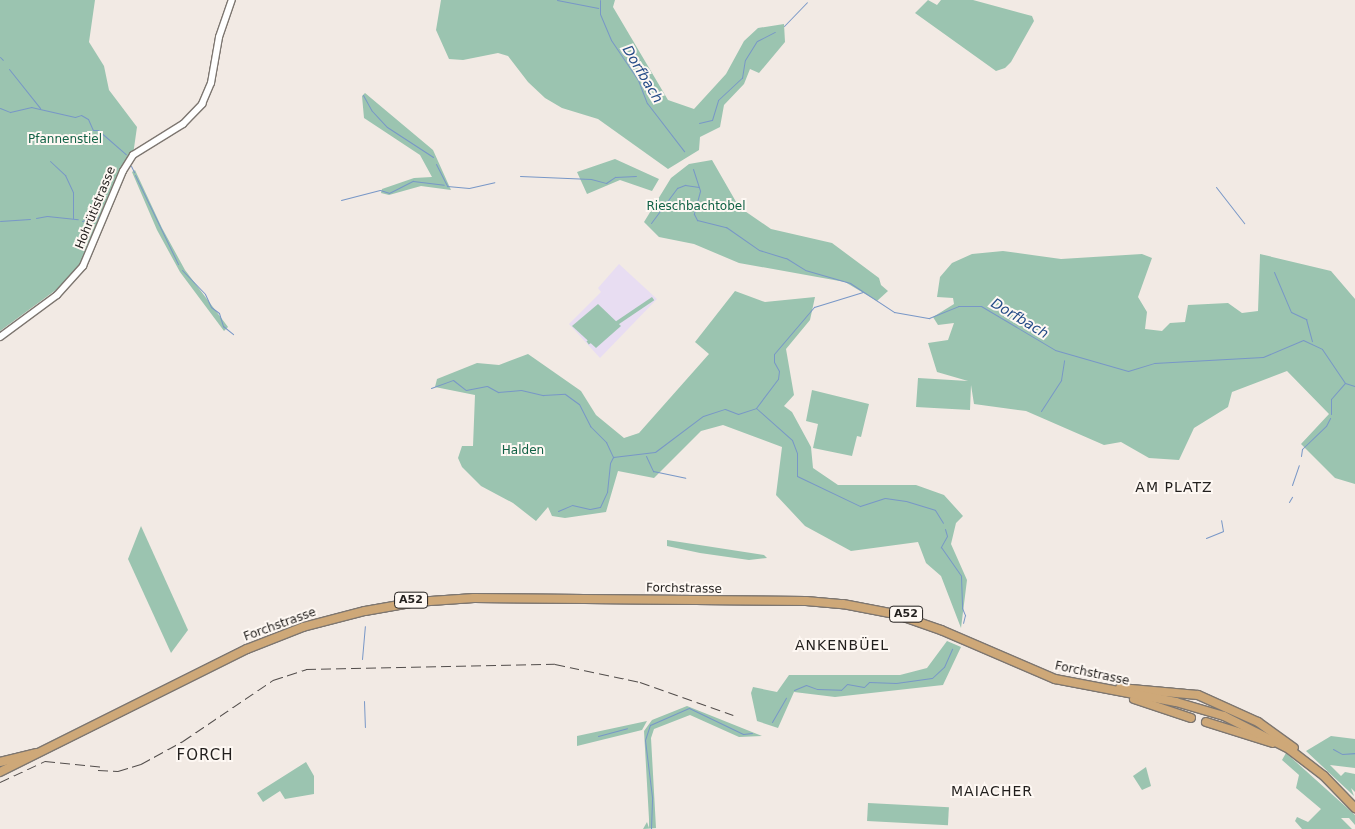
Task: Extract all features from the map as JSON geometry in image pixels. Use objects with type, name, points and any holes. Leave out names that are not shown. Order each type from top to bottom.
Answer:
[{"type":"highway","name":"Forchstrasse","points":[[67,740],[229,654],[290,629],[378,605],[458,596],[843,601],[918,618],[1025,666],[1096,686],[1198,694],[1258,722],[1301,756],[1355,804]]},
{"type":"highway","name":"Forchstrasse","points":[[0,771],[59,744],[224,660],[276,637],[365,610],[448,599],[843,604],[918,621],[1030,671],[1106,691],[1213,712],[1260,732],[1301,756],[1355,808]]},
{"type":"highway","points":[[1106,691],[1191,718]]},
{"type":"highway","points":[[1206,722],[1270,742],[1301,756]]},
{"type":"highway","points":[[0,762],[40,753]]},
{"type":"highway","points":[[0,777],[40,753]]},
{"type":"main road","name":"Hohrütistrasse","points":[[0,337],[57,295],[83,266],[122,171],[133,155],[183,124],[202,104],[211,83],[219,37],[232,0]]},
{"type":"shaded area","points":[[619,264],[657,299],[600,358],[569,324],[601,292],[598,288]]},
{"type":"green space","name":"Pfannenstiel","points":[[0,0],[95,0],[89,42],[104,66],[109,90],[137,127],[133,155],[91,252],[68,281],[0,331]]},
{"type":"green space","points":[[441,0],[615,0],[613,7],[668,100],[694,109],[726,74],[744,41],[758,28],[784,24],[785,42],[759,73],[750,69],[744,84],[724,105],[720,127],[700,137],[699,150],[668,169],[598,119],[562,108],[545,98],[528,82],[508,56],[498,53],[463,60],[449,59],[436,30]]},
{"type":"green space","points":[[928,0],[937,5],[941,0],[973,0],[1032,16],[1034,21],[1011,62],[1005,68],[996,71],[915,13]]},
{"type":"green space","points":[[365,93],[433,150],[451,190],[421,186],[389,195],[381,193],[382,189],[414,178],[432,177],[420,155],[364,118],[362,96]]},
{"type":"green space","points":[[615,159],[659,179],[652,191],[620,180],[587,194],[577,172]]},
{"type":"green space","name":"Rieschbachtobel","points":[[712,160],[739,207],[771,229],[832,243],[879,278],[881,285],[888,291],[877,301],[845,282],[739,263],[694,244],[659,237],[644,222],[671,178],[689,164]]},
{"type":"green space","points":[[135,170],[162,228],[185,270],[228,327],[224,331],[180,272],[157,230],[132,172]]},
{"type":"green space","points":[[1003,251],[1061,259],[1142,254],[1152,258],[1138,297],[1147,312],[1145,329],[1162,331],[1170,323],[1185,322],[1188,305],[1228,303],[1242,313],[1258,311],[1260,254],[1331,271],[1355,299],[1355,484],[1335,478],[1301,444],[1329,414],[1287,371],[1232,392],[1228,407],[1194,428],[1179,460],[1149,458],[1121,442],[1104,445],[1026,411],[974,404],[971,385],[970,410],[916,407],[918,378],[968,381],[937,372],[928,343],[948,340],[954,323],[938,325],[933,317],[954,304],[953,298],[937,297],[940,277],[952,263],[972,254]]},
{"type":"green space","name":"Halden","points":[[735,291],[765,302],[815,297],[810,320],[786,349],[794,395],[784,406],[792,412],[811,447],[813,468],[838,485],[916,485],[944,495],[963,516],[956,523],[951,544],[967,580],[961,628],[941,576],[926,563],[918,542],[851,551],[805,526],[776,495],[782,447],[723,425],[701,431],[654,478],[618,471],[606,512],[565,518],[552,516],[548,507],[536,521],[513,503],[481,486],[462,467],[458,458],[462,446],[473,446],[475,395],[435,387],[437,379],[477,363],[499,365],[528,354],[581,391],[596,415],[624,438],[639,433],[709,354],[695,342]]},
{"type":"green space","points":[[652,297],[654,300],[589,344],[587,341]]},
{"type":"green space","points":[[598,304],[621,326],[596,348],[572,326]]},
{"type":"green space","points":[[812,390],[869,404],[861,437],[857,436],[852,456],[813,448],[818,424],[806,421]]},
{"type":"green space","points":[[141,526],[188,630],[171,653],[128,559]]},
{"type":"green space","points":[[667,540],[764,555],[767,558],[749,560],[700,553],[667,546]]},
{"type":"green space","points":[[947,641],[961,647],[943,685],[835,697],[794,692],[778,728],[757,721],[751,693],[753,687],[777,692],[789,675],[900,675],[927,668]]},
{"type":"green space","points":[[687,706],[762,736],[739,737],[690,715],[654,729],[651,738],[656,828],[643,829],[647,822],[649,828],[644,731],[652,720]]},
{"type":"green space","points":[[647,721],[642,730],[577,746],[577,736]]},
{"type":"green space","points":[[1331,736],[1355,739],[1355,768],[1330,765],[1341,776],[1345,772],[1355,774],[1355,792],[1351,788],[1354,796],[1306,751]]},
{"type":"green space","points":[[1286,753],[1355,815],[1355,825],[1349,818],[1341,818],[1352,829],[1302,829],[1295,821],[1297,817],[1308,822],[1321,809],[1296,788],[1299,775],[1282,760]]},
{"type":"green space","points":[[306,762],[314,776],[314,794],[285,799],[280,791],[263,802],[257,793]]},
{"type":"green space","points":[[1146,767],[1151,786],[1142,790],[1133,776]]},
{"type":"green space","points":[[868,803],[949,807],[948,825],[867,821]]},
{"type":"waterway","points":[[557,0],[598,8]]},
{"type":"waterway","name":"Dorfbach","points":[[600,0],[600,14],[611,40],[638,80],[647,103],[684,151]]},
{"type":"waterway","points":[[784,26],[807,2]]},
{"type":"waterway","points":[[699,123],[712,120],[718,100],[742,78],[745,60],[757,41],[775,32]]},
{"type":"waterway","points":[[0,57],[3,60]]},
{"type":"waterway","points":[[9,69],[40,108]]},
{"type":"waterway","points":[[363,95],[372,111],[387,127],[433,157]]},
{"type":"waterway","points":[[0,108],[10,112],[31,107],[75,117],[81,115],[88,119],[93,130],[98,130],[126,154]]},
{"type":"waterway","points":[[50,161],[65,175],[73,192],[73,218]]},
{"type":"waterway","points":[[436,164],[447,186],[469,188],[494,182]]},
{"type":"waterway","points":[[131,166],[134,172]]},
{"type":"waterway","name":"Dorfbach","points":[[693,169],[700,191],[694,214],[697,220],[726,227],[759,250],[786,258],[805,270],[850,283],[894,312],[929,318],[958,306],[981,306],[1055,350],[1128,371],[1154,363],[1263,357],[1303,340],[1322,349],[1345,383],[1355,386]]},
{"type":"waterway","points":[[135,175],[178,264]]},
{"type":"waterway","points":[[520,176],[591,179],[606,183],[615,177],[636,176]]},
{"type":"waterway","points":[[341,200],[380,190],[389,193],[413,181],[444,185]]},
{"type":"waterway","points":[[651,223],[677,188],[685,185],[699,187]]},
{"type":"waterway","points":[[1216,187],[1244,223]]},
{"type":"waterway","points":[[36,218],[47,216],[78,219]]},
{"type":"waterway","points":[[82,221],[100,217]]},
{"type":"waterway","points":[[0,221],[30,219]]},
{"type":"waterway","points":[[182,270],[205,294],[211,307],[219,313],[223,326],[233,334]]},
{"type":"waterway","points":[[1274,272],[1291,312],[1306,319],[1312,341]]},
{"type":"waterway","points":[[431,388],[453,380],[466,390],[487,386],[498,392],[521,390],[543,395],[565,394],[579,404],[590,426],[606,442],[613,457],[655,452],[703,416],[725,409],[738,414],[756,408],[778,379],[779,371],[774,362],[774,354],[814,307],[863,292]]},
{"type":"waterway","points":[[1041,411],[1061,380],[1064,360]]},
{"type":"waterway","points":[[1331,414],[1331,399],[1345,383]]},
{"type":"waterway","points":[[756,408],[792,440],[797,453],[797,476],[860,506],[885,498],[906,501],[935,510],[943,523]]},
{"type":"waterway","points":[[1301,456],[1302,449],[1326,426],[1330,418]]},
{"type":"waterway","points":[[646,456],[653,471],[685,478]]},
{"type":"waterway","points":[[558,511],[572,505],[590,509],[600,507],[607,492],[610,463],[613,457]]},
{"type":"waterway","points":[[1292,485],[1299,465]]},
{"type":"waterway","points":[[1289,502],[1292,497]]},
{"type":"waterway","points":[[1206,538],[1223,531],[1221,520]]},
{"type":"waterway","points":[[945,529],[947,536],[941,547],[961,576],[962,608],[965,615],[963,623]]},
{"type":"waterway","points":[[362,659],[365,626]]},
{"type":"waterway","points":[[794,690],[806,685],[817,689],[841,690],[847,684],[864,687],[869,682],[896,683],[932,678],[944,667],[952,649]]},
{"type":"waterway","points":[[772,722],[786,698]]},
{"type":"waterway","points":[[364,701],[365,727]]},
{"type":"waterway","points":[[651,829],[652,797],[645,740],[650,725],[689,708],[743,734],[752,733]]},
{"type":"waterway","points":[[598,736],[627,728]]},
{"type":"waterway","points":[[1333,749],[1342,754],[1355,753]]},
{"type":"railway","points":[[98,770],[118,771],[141,764],[183,741],[273,680],[306,669],[555,664],[640,682],[733,715]]},
{"type":"railway","points":[[0,782],[45,761],[105,767]]},
{"type":"district","name":"AM PLATZ","points":[[1174,487]]},
{"type":"district","name":"ANKENBÜEL","points":[[842,645]]},
{"type":"district","name":"FORCH","points":[[205,756]]},
{"type":"district","name":"MAIACHER","points":[[992,791]]}]
